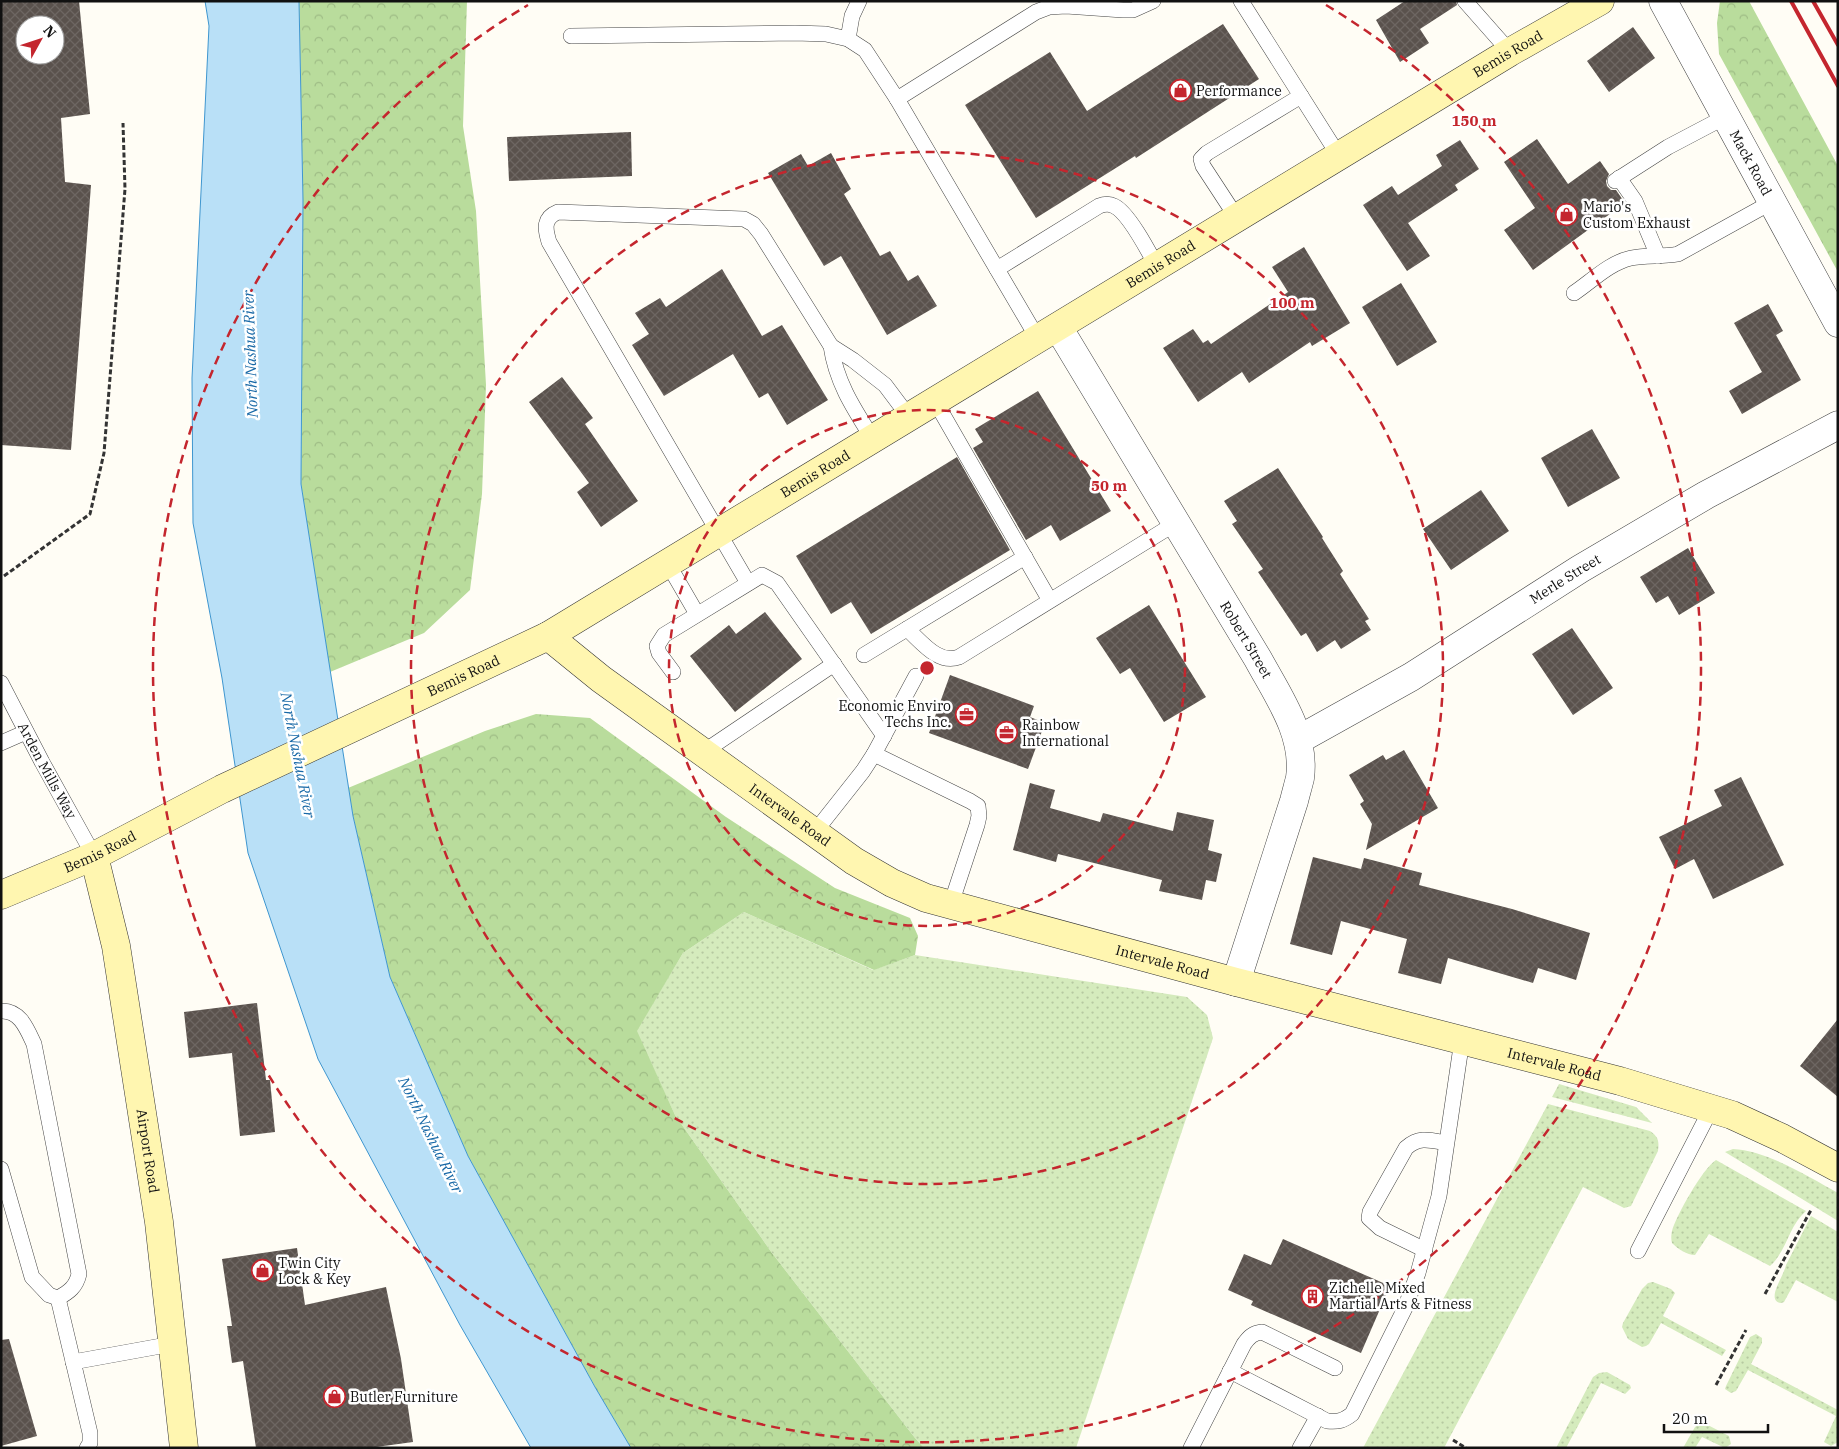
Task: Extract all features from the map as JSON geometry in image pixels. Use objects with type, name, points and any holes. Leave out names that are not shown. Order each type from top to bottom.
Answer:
[{"type":"main road","name":"Bemis Road","points":[[1,895],[94,856],[222,789],[548,636],[1510,52],[1600,1]]},
{"type":"main road","name":"Intervale Road","points":[[548,636],[601,679],[854,861],[892,883],[926,898],[1236,982],[1620,1081],[1732,1115],[1782,1138],[1838,1168]]},
{"type":"main road","name":"Airport Road","points":[[94,856],[116,946],[158,1222],[184,1448]]},
{"type":"street","name":"Mack Road","points":[[1663,1],[1838,323]]},
{"type":"street","name":"Robert Street","points":[[1048,333],[1176,523],[1289,714],[1298,740],[1300,778],[1236,982]]},
{"type":"street","name":"Merle Street","points":[[1298,740],[1411,676],[1580,569],[1698,500],[1838,425]]},
{"type":"lane","points":[[848,39],[852,16],[859,1]]},
{"type":"lane","points":[[897,99],[1036,12],[1049,7],[1134,10],[1153,1]]},
{"type":"lane","points":[[1241,1],[1339,156]]},
{"type":"lane","points":[[1465,1],[1510,52]]},
{"type":"lane","points":[[571,36],[795,33],[826,34],[848,39],[865,50],[897,99],[997,269],[1048,333]]},
{"type":"lane","points":[[1237,218],[1203,166],[1201,159],[1206,153],[1301,96]]},
{"type":"lane","points":[[1658,256],[1635,201],[1617,180],[1668,147],[1725,117]]},
{"type":"lane","points":[[1574,293],[1618,263],[1632,258],[1678,254],[1772,202]]},
{"type":"lane","points":[[997,269],[1099,206],[1106,204],[1113,205],[1128,218],[1158,266]]},
{"type":"lane","points":[[748,583],[549,242],[545,228],[546,221],[558,212],[744,219],[753,224],[831,346],[834,365],[840,382],[849,401],[873,439]]},
{"type":"lane","points":[[831,346],[853,360],[885,385],[908,417]]},
{"type":"lane","points":[[935,401],[1049,600]]},
{"type":"lane","points":[[907,629],[934,653],[952,660],[1176,523]]},
{"type":"lane","points":[[864,655],[1025,557]]},
{"type":"lane","points":[[668,564],[696,614]]},
{"type":"lane","points":[[673,672],[659,653],[657,646],[659,639],[696,614],[762,575],[776,583],[884,736]]},
{"type":"lane","points":[[702,753],[834,664]]},
{"type":"lane","points":[[814,833],[863,771],[916,676]]},
{"type":"lane","name":"Arden Mills Way","points":[[1,683],[94,856]]},
{"type":"lane","points":[[1,743],[26,732]]},
{"type":"lane","points":[[874,754],[978,806],[979,816],[977,825],[951,904]]},
{"type":"lane","points":[[1,1011],[13,1012],[19,1017],[34,1044],[79,1274],[78,1281],[73,1289],[58,1298],[49,1295],[32,1277],[1,1169]]},
{"type":"lane","points":[[1230,1371],[1327,1421],[1337,1422],[1344,1420],[1352,1414],[1405,1308],[1425,1250],[1439,1196],[1462,1040]]},
{"type":"lane","points":[[1638,1251],[1711,1109]]},
{"type":"lane","points":[[1425,1250],[1380,1228],[1369,1218],[1370,1212],[1406,1148],[1413,1142],[1422,1139],[1446,1143]]},
{"type":"lane","points":[[58,1298],[90,1433],[88,1448]]},
{"type":"lane","points":[[1191,1448],[1248,1337],[1255,1333],[1262,1332],[1335,1368]]},
{"type":"lane","points":[[73,1362],[172,1344]]},
{"type":"lane","points":[[1300,1448],[1318,1416]]},
{"type":"path","points":[[4,576],[90,514],[104,453],[125,189],[124,123]]},
{"type":"path","points":[[1765,1294],[1811,1210]]},
{"type":"path","points":[[1716,1385],[1746,1330]]},
{"type":"path","points":[[1453,1440],[1466,1448]]},
{"type":"green space","points":[[299,1],[467,1],[463,126],[476,211],[486,385],[482,494],[470,590],[424,633],[330,672],[301,484],[303,200]]},
{"type":"green space","points":[[1720,1],[1749,1],[1838,166],[1838,272],[1719,54],[1717,23]]},
{"type":"green space","points":[[536,714],[590,718],[726,817],[835,888],[910,918],[918,936],[915,955],[874,970],[744,912],[683,953],[637,1031],[675,1115],[772,1253],[924,1448],[631,1448],[595,1387],[468,1156],[390,977],[348,788],[485,731]]},
{"type":"green space","points":[[744,912],[873,970],[915,955],[1187,997],[1207,1015],[1213,1038],[1076,1448],[924,1448],[772,1253],[675,1115],[636,1031],[683,953]]},
{"type":"green space","points":[[1559,1084],[1636,1107],[1652,1123],[1552,1097]]},
{"type":"green space","points":[[1548,1104],[1650,1131],[1655,1135],[1658,1142],[1658,1151],[1631,1206],[1624,1208],[1583,1187],[1444,1448],[1363,1448]]},
{"type":"green space","points":[[1733,1149],[1773,1159],[1838,1193],[1838,1221],[1725,1152]]},
{"type":"green space","points":[[1716,1160],[1806,1211],[1796,1223],[1776,1260],[1770,1266],[1709,1234],[1695,1255],[1683,1251],[1672,1243],[1672,1231],[1684,1204],[1704,1172]]},
{"type":"green space","points":[[1811,1216],[1838,1232],[1838,1302],[1796,1280],[1784,1302],[1781,1303],[1775,1298],[1777,1287]]},
{"type":"green space","points":[[1653,1282],[1671,1289],[1675,1293],[1663,1316],[1726,1350],[1722,1356],[1661,1323],[1646,1346],[1642,1347],[1628,1339],[1622,1327],[1623,1323],[1642,1289],[1648,1283]]},
{"type":"green space","points":[[1756,1334],[1762,1338],[1762,1343],[1751,1364],[1838,1410],[1838,1442],[1831,1446],[1824,1442],[1836,1416],[1748,1370],[1736,1391],[1731,1393],[1725,1389],[1750,1337]]},
{"type":"green space","points":[[1607,1372],[1630,1385],[1631,1388],[1625,1394],[1601,1383],[1566,1448],[1556,1448],[1593,1377],[1599,1373]]},
{"type":"green space","points":[[1702,1422],[1729,1436],[1731,1444],[1725,1448],[1702,1437],[1695,1448],[1683,1448],[1695,1427]]},
{"type":"water","name":"North Nashua River","points":[[205,1],[299,1],[303,200],[301,484],[353,816],[390,977],[468,1156],[595,1387],[631,1448],[531,1448],[460,1325],[318,1059],[248,853],[222,678],[193,523],[192,378],[209,26]]},
{"type":"building","points":[[1,1],[79,1],[90,114],[61,118],[65,182],[91,185],[71,450],[1,445]]},
{"type":"building","points":[[1405,1],[1456,1],[1457,5],[1420,29],[1429,43],[1400,62],[1376,20]]},
{"type":"building","points":[[1223,24],[1259,79],[1136,158],[1135,156],[1036,218],[965,105],[1050,52],[1087,111]]},
{"type":"building","points":[[1633,27],[1655,58],[1609,92],[1587,61]]},
{"type":"building","points":[[631,132],[632,176],[509,181],[507,137]]},
{"type":"building","name":"Mario's Custom Exhaust","points":[[1537,139],[1568,184],[1600,161],[1609,174],[1606,181],[1607,186],[1611,190],[1616,190],[1625,203],[1533,270],[1504,230],[1535,208],[1504,162]]},
{"type":"building","points":[[1460,140],[1479,169],[1455,185],[1458,190],[1408,223],[1430,256],[1407,271],[1363,205],[1392,186],[1398,195],[1442,166],[1436,155]]},
{"type":"building","points":[[831,153],[851,189],[844,194],[880,256],[890,251],[908,281],[918,275],[937,306],[887,335],[841,256],[824,266],[768,173],[801,154],[808,166]]},
{"type":"building","points":[[1304,247],[1350,323],[1312,346],[1310,342],[1249,383],[1242,372],[1198,402],[1163,348],[1193,329],[1203,343],[1208,340],[1211,344],[1288,292],[1272,267]]},
{"type":"building","points":[[722,269],[762,336],[782,325],[828,400],[787,425],[768,393],[759,398],[733,354],[664,396],[632,345],[649,334],[635,313],[660,298],[666,307]]},
{"type":"building","points":[[1401,283],[1437,342],[1397,366],[1362,307]]},
{"type":"building","points":[[1768,304],[1783,331],[1776,335],[1801,380],[1742,414],[1729,391],[1762,372],[1734,323]]},
{"type":"building","points":[[562,377],[593,418],[585,424],[638,501],[601,527],[577,492],[589,483],[529,402]]},
{"type":"building","points":[[1038,391],[1111,511],[1060,541],[1051,525],[1026,540],[973,448],[983,442],[975,429]]},
{"type":"building","points":[[1592,429],[1620,478],[1568,507],[1541,458]]},
{"type":"building","points":[[957,457],[1010,550],[871,634],[851,602],[831,614],[796,556]]},
{"type":"building","points":[[1278,468],[1323,537],[1343,571],[1340,574],[1369,619],[1365,621],[1371,630],[1341,649],[1335,640],[1317,652],[1306,633],[1301,636],[1258,572],[1263,569],[1232,524],[1237,521],[1224,501]]},
{"type":"building","points":[[1481,490],[1509,531],[1451,570],[1423,529]]},
{"type":"building","points":[[1688,548],[1715,593],[1679,615],[1668,596],[1656,603],[1640,577]]},
{"type":"building","points":[[1149,605],[1206,697],[1164,722],[1130,668],[1120,674],[1096,638]]},
{"type":"building","points":[[765,612],[802,659],[735,712],[690,656],[729,625],[736,634]]},
{"type":"building","points":[[1572,628],[1613,688],[1573,715],[1532,654]]},
{"type":"building","points":[[950,675],[1034,706],[1030,717],[1045,723],[1028,769],[929,733]]},
{"type":"building","points":[[1404,750],[1438,808],[1366,850],[1372,824],[1360,804],[1364,801],[1349,775],[1383,755],[1386,760]]},
{"type":"building","points":[[1741,777],[1784,865],[1713,899],[1694,859],[1675,869],[1659,837],[1722,806],[1714,790]]},
{"type":"building","points":[[1030,783],[1055,790],[1050,808],[1100,822],[1103,813],[1173,831],[1177,812],[1214,820],[1208,850],[1222,854],[1216,882],[1206,880],[1202,900],[1159,891],[1162,880],[1058,854],[1056,862],[1013,850]]},
{"type":"building","points":[[1313,857],[1361,869],[1364,858],[1422,873],[1419,885],[1512,909],[1590,933],[1576,980],[1538,968],[1533,983],[1448,958],[1441,984],[1398,973],[1407,939],[1341,921],[1332,955],[1290,944]]},
{"type":"building","points":[[257,1003],[266,1080],[270,1080],[275,1132],[240,1136],[232,1053],[189,1058],[184,1012]]},
{"type":"building","points":[[1838,1019],[1838,1097],[1800,1066]]},
{"type":"building","name":"Zichelle Mixed Martial Arts & Fitness","points":[[1283,1239],[1390,1286],[1361,1353],[1251,1305],[1253,1301],[1228,1290],[1244,1254],[1271,1265]]},
{"type":"building","points":[[297,1248],[305,1305],[386,1287],[401,1359],[413,1442],[369,1448],[256,1448],[243,1361],[232,1363],[227,1326],[232,1326],[222,1259]]},
{"type":"building","points":[[9,1339],[37,1436],[1,1446],[1,1340]]},
{"type":"railway","points":[[1791,1],[1838,86]]},
{"type":"railway","points":[[1813,1],[1838,45]]},
{"type":"place","name":"Performance","points":[[1180,91]]},
{"type":"place","name":"Mario's Custom Exhaust","points":[[1567,215]]},
{"type":"place","name":"Economic Enviro Techs Inc.","points":[[967,714]]},
{"type":"place","name":"Rainbow International","points":[[1006,733]]},
{"type":"place","name":"Twin City Lock & Key","points":[[262,1271]]},
{"type":"place","name":"Zichelle Mixed Martial Arts & Fitness","points":[[1313,1296]]},
{"type":"place","name":"Butler Furniture","points":[[334,1397]]}]
